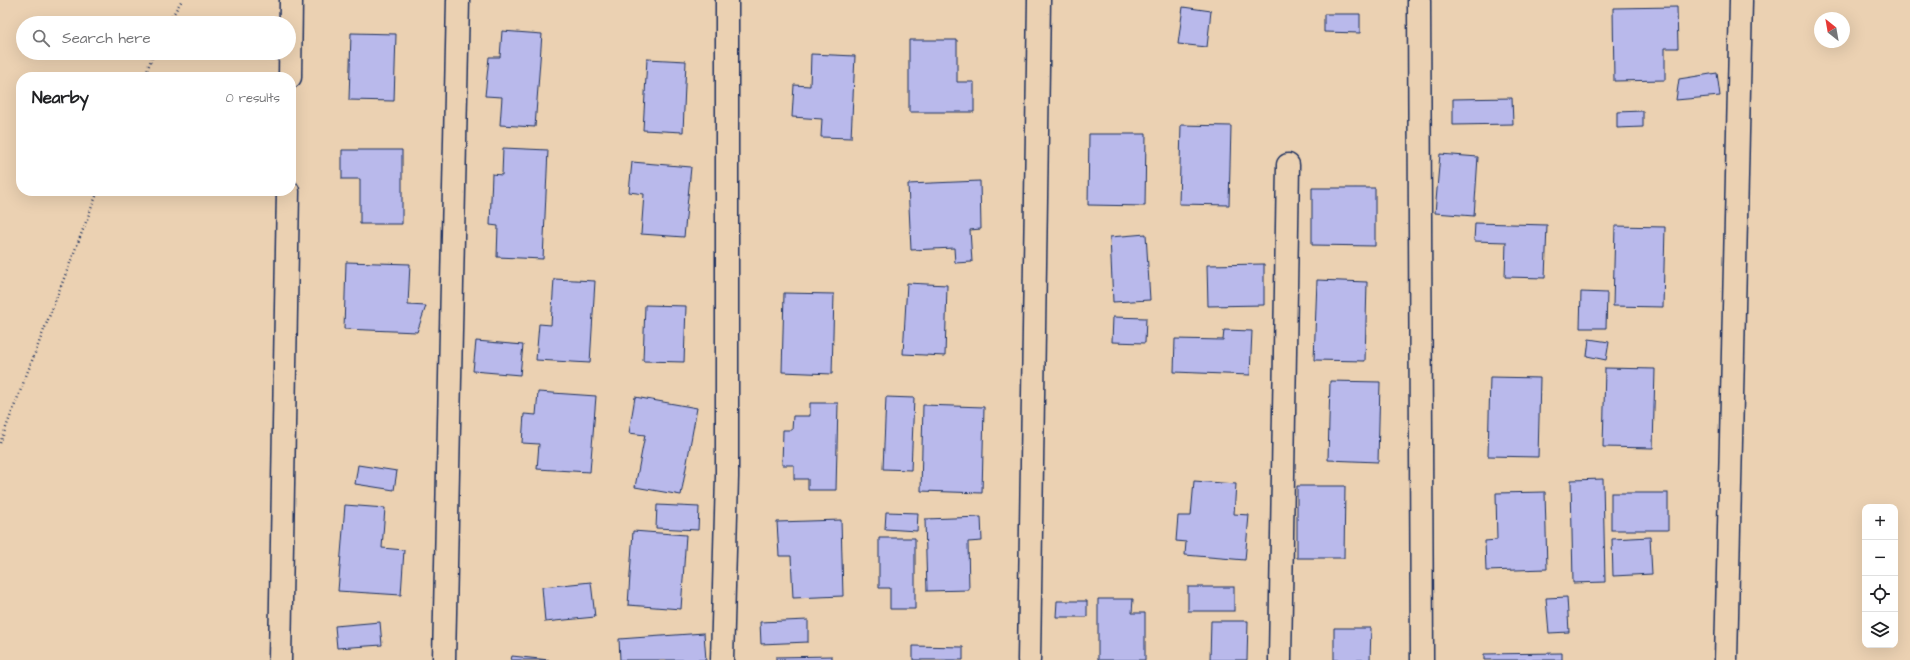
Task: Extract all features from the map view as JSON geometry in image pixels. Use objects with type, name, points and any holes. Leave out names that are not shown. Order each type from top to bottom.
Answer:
[{"type":"street","points":[[291,0],[291,16]]},
{"type":"street","points":[[444,660],[458,0]]},
{"type":"street","points":[[722,660],[727,477],[727,0]]},
{"type":"street","points":[[1029,660],[1039,0]]},
{"type":"street","points":[[1419,0],[1422,660]]},
{"type":"street","points":[[1726,660],[1741,0]]},
{"type":"street","points":[[290,60],[290,72]]},
{"type":"street","points":[[1280,660],[1288,165]]},
{"type":"street","points":[[280,660],[288,196]]},
{"type":"path","points":[[172,16],[182,0]]},
{"type":"path","points":[[146,72],[151,60]]},
{"type":"path","points":[[0,443],[96,196]]},
{"type":"building","points":[[1183,7],[1211,11],[1207,47],[1178,44]]},
{"type":"building","points":[[1677,7],[1678,48],[1665,48],[1665,80],[1614,81],[1613,8]]},
{"type":"building","points":[[1324,14],[1360,14],[1360,33],[1324,32]]},
{"type":"building","points":[[502,31],[542,34],[535,127],[500,125],[502,97],[485,96],[489,57],[500,57]]},
{"type":"building","points":[[351,33],[396,34],[394,101],[349,100]]},
{"type":"building","points":[[909,40],[957,40],[957,82],[974,82],[974,112],[909,112]]},
{"type":"building","points":[[811,54],[855,56],[851,138],[821,137],[822,119],[792,117],[794,85],[810,86]]},
{"type":"building","points":[[647,59],[686,61],[683,132],[643,130]]},
{"type":"building","points":[[1717,73],[1720,96],[1676,100],[1679,79]]},
{"type":"building","points":[[1512,98],[1513,124],[1453,125],[1453,99]]},
{"type":"building","points":[[1643,111],[1643,127],[1617,128],[1617,112]]},
{"type":"building","points":[[1181,125],[1231,126],[1229,205],[1179,204]]},
{"type":"building","points":[[1089,134],[1146,134],[1145,206],[1088,205]]},
{"type":"building","points":[[503,148],[548,150],[543,259],[497,257],[498,226],[490,225],[492,174],[502,175]]},
{"type":"building","points":[[342,150],[402,150],[402,224],[360,224],[360,179],[342,179]]},
{"type":"building","points":[[1440,154],[1478,157],[1474,216],[1435,213]]},
{"type":"building","points":[[632,162],[691,167],[684,237],[641,234],[644,194],[629,192]]},
{"type":"building","points":[[980,181],[981,229],[970,230],[972,262],[955,263],[954,248],[911,250],[908,184]]},
{"type":"building","points":[[1312,188],[1375,188],[1375,246],[1312,245]]},
{"type":"building","points":[[1475,223],[1547,225],[1545,278],[1505,277],[1506,242],[1474,241]]},
{"type":"building","points":[[1615,226],[1665,227],[1663,307],[1613,306]]},
{"type":"building","points":[[1146,234],[1150,300],[1113,302],[1110,237]]},
{"type":"building","points":[[346,262],[410,264],[408,305],[426,306],[417,332],[344,329]]},
{"type":"building","points":[[1264,264],[1264,305],[1208,306],[1207,265]]},
{"type":"building","points":[[554,279],[595,281],[590,363],[536,360],[539,324],[551,325]]},
{"type":"building","points":[[1317,280],[1367,282],[1365,361],[1314,360]]},
{"type":"building","points":[[907,283],[947,285],[945,356],[903,354]]},
{"type":"building","points":[[1581,292],[1607,293],[1606,328],[1580,328]]},
{"type":"building","points":[[784,293],[834,294],[832,374],[782,372]]},
{"type":"building","points":[[645,305],[686,306],[684,362],[643,361]]},
{"type":"building","points":[[1113,317],[1146,318],[1145,343],[1112,342]]},
{"type":"building","points":[[1224,330],[1252,331],[1250,375],[1174,372],[1175,339],[1223,340]]},
{"type":"building","points":[[1589,339],[1609,342],[1606,360],[1587,356]]},
{"type":"building","points":[[476,341],[523,345],[520,375],[473,371]]},
{"type":"building","points":[[1605,368],[1655,369],[1653,448],[1603,447]]},
{"type":"building","points":[[1490,377],[1540,378],[1538,457],[1488,456]]},
{"type":"building","points":[[1330,381],[1380,382],[1378,462],[1328,460]]},
{"type":"building","points":[[538,392],[596,396],[590,472],[537,469],[539,444],[522,443],[524,414],[536,415]]},
{"type":"building","points":[[635,397],[697,408],[681,495],[635,487],[645,435],[629,433]]},
{"type":"building","points":[[886,397],[914,398],[911,470],[883,469]]},
{"type":"building","points":[[810,403],[838,403],[836,490],[808,490],[808,479],[794,479],[794,465],[782,465],[783,430],[792,430],[793,416],[810,416]]},
{"type":"building","points":[[923,405],[984,407],[982,493],[921,491]]},
{"type":"building","points":[[358,465],[397,471],[394,490],[355,484]]},
{"type":"building","points":[[1603,479],[1605,582],[1573,583],[1571,480]]},
{"type":"building","points":[[1194,481],[1236,484],[1234,514],[1249,515],[1245,560],[1185,555],[1186,542],[1176,541],[1178,516],[1191,516]]},
{"type":"building","points":[[1297,486],[1345,486],[1344,558],[1297,558]]},
{"type":"building","points":[[1545,492],[1547,569],[1486,571],[1485,541],[1497,540],[1496,493]]},
{"type":"building","points":[[1611,493],[1668,493],[1668,530],[1611,530]]},
{"type":"building","points":[[345,505],[385,508],[382,548],[404,550],[401,595],[338,591]]},
{"type":"building","points":[[657,505],[699,507],[698,530],[656,528]]},
{"type":"building","points":[[886,512],[918,513],[917,531],[885,529]]},
{"type":"building","points":[[981,517],[982,541],[968,542],[969,590],[927,591],[925,519]]},
{"type":"building","points":[[841,520],[843,596],[793,598],[791,556],[779,556],[777,522]]},
{"type":"building","points":[[633,531],[686,535],[681,609],[628,605]]},
{"type":"building","points":[[1650,537],[1652,574],[1613,576],[1612,539]]},
{"type":"building","points":[[879,538],[915,538],[915,609],[890,609],[890,588],[879,588]]},
{"type":"building","points":[[591,582],[595,617],[545,622],[542,587]]},
{"type":"building","points":[[1188,587],[1234,587],[1234,611],[1188,611]]},
{"type":"building","points":[[1567,597],[1569,632],[1549,633],[1546,598]]},
{"type":"building","points":[[1098,599],[1133,599],[1132,613],[1145,613],[1145,660],[1098,660]]},
{"type":"building","points":[[1057,601],[1087,601],[1087,617],[1056,617]]},
{"type":"building","points":[[808,620],[808,642],[761,644],[760,622]]},
{"type":"building","points":[[1211,621],[1248,621],[1247,660],[1210,660]]},
{"type":"building","points":[[380,622],[382,645],[337,648],[335,626]]},
{"type":"building","points":[[1334,628],[1371,628],[1370,660],[1334,660]]},
{"type":"building","points":[[704,633],[706,660],[620,660],[619,639]]},
{"type":"building","points":[[913,646],[963,647],[963,660],[913,660]]},
{"type":"building","points":[[1562,653],[1562,660],[1484,660],[1484,654]]},
{"type":"building","points":[[512,656],[549,660],[511,660]]},
{"type":"building","points":[[832,656],[832,660],[776,660],[776,657]]}]
